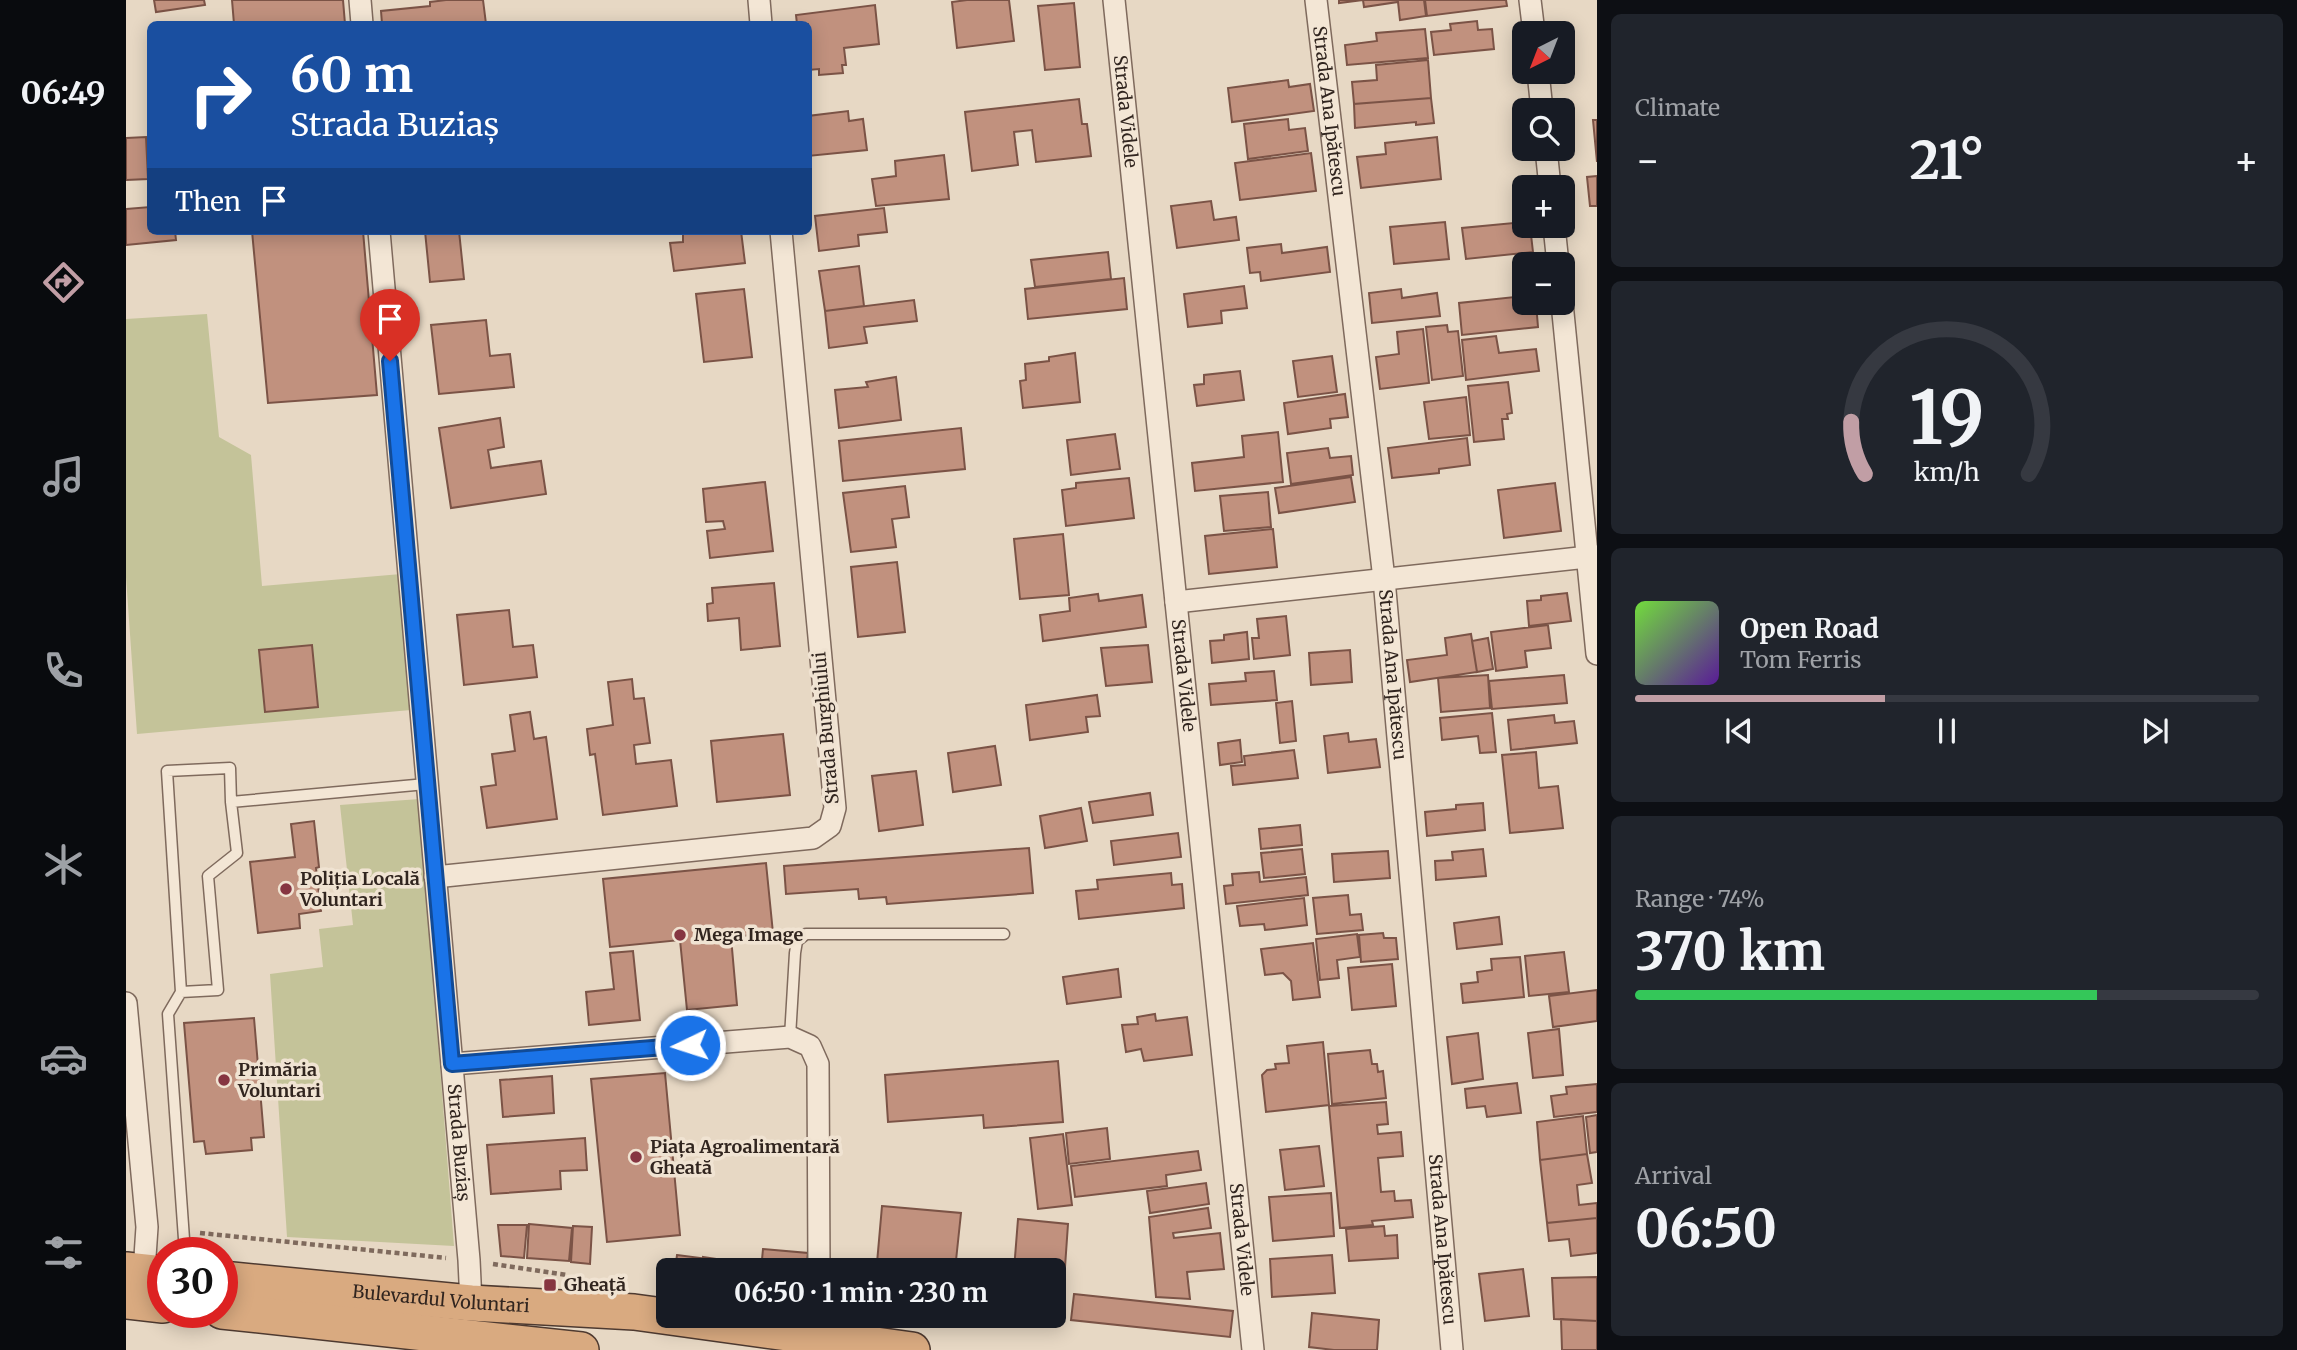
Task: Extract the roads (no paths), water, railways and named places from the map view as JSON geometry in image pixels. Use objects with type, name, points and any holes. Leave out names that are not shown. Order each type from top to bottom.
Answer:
[{"type":"highway","name":"Bulevardul Voluntari","points":[[238,1281],[471,1303],[634,1312],[828,1335],[912,1350]]},
{"type":"highway","name":"Bulevardul Voluntari","points":[[238,1313],[581,1350]]},
{"type":"street","points":[[360,0],[362,21]]},
{"type":"street","points":[[759,0],[761,21]]},
{"type":"street","name":"Strada Videle","points":[[1114,0],[1253,1350]]},
{"type":"street","name":"Strada Ana Ipătescu","points":[[1316,0],[1384,579],[1452,1350]]},
{"type":"street","points":[[1530,0],[1533,21]]},
{"type":"street","name":"Strada Buziaș","points":[[379,235],[471,1303]]},
{"type":"street","name":"Strada Burghiului","points":[[435,877],[813,838],[830,826],[835,808],[781,235]]},
{"type":"street","points":[[1563,315],[1593,557],[1597,654]]},
{"type":"street","points":[[1176,602],[1593,557]]},
{"type":"street","points":[[126,1003],[147,1227],[140,1279]]},
{"type":"street","points":[[452,1064],[790,1037],[810,1046],[818,1064],[819,1258]]},
{"type":"lane","points":[[181,992],[218,990],[208,876],[237,853],[230,768],[167,771],[181,992],[168,1014],[184,1237]]},
{"type":"lane","points":[[231,802],[426,784]]},
{"type":"lane","points":[[790,1037],[797,940],[806,934],[1004,934]]},
{"type":"place","name":"Poliția Locală Voluntari","points":[[286,889]]},
{"type":"place","name":"Mega Image","points":[[680,935]]},
{"type":"place","name":"Primăria Voluntari","points":[[224,1080]]},
{"type":"place","name":"Piața Agroalimentară Gheată","points":[[636,1157]]},
{"type":"place","name":"Gheață","points":[[550,1285]]}]
